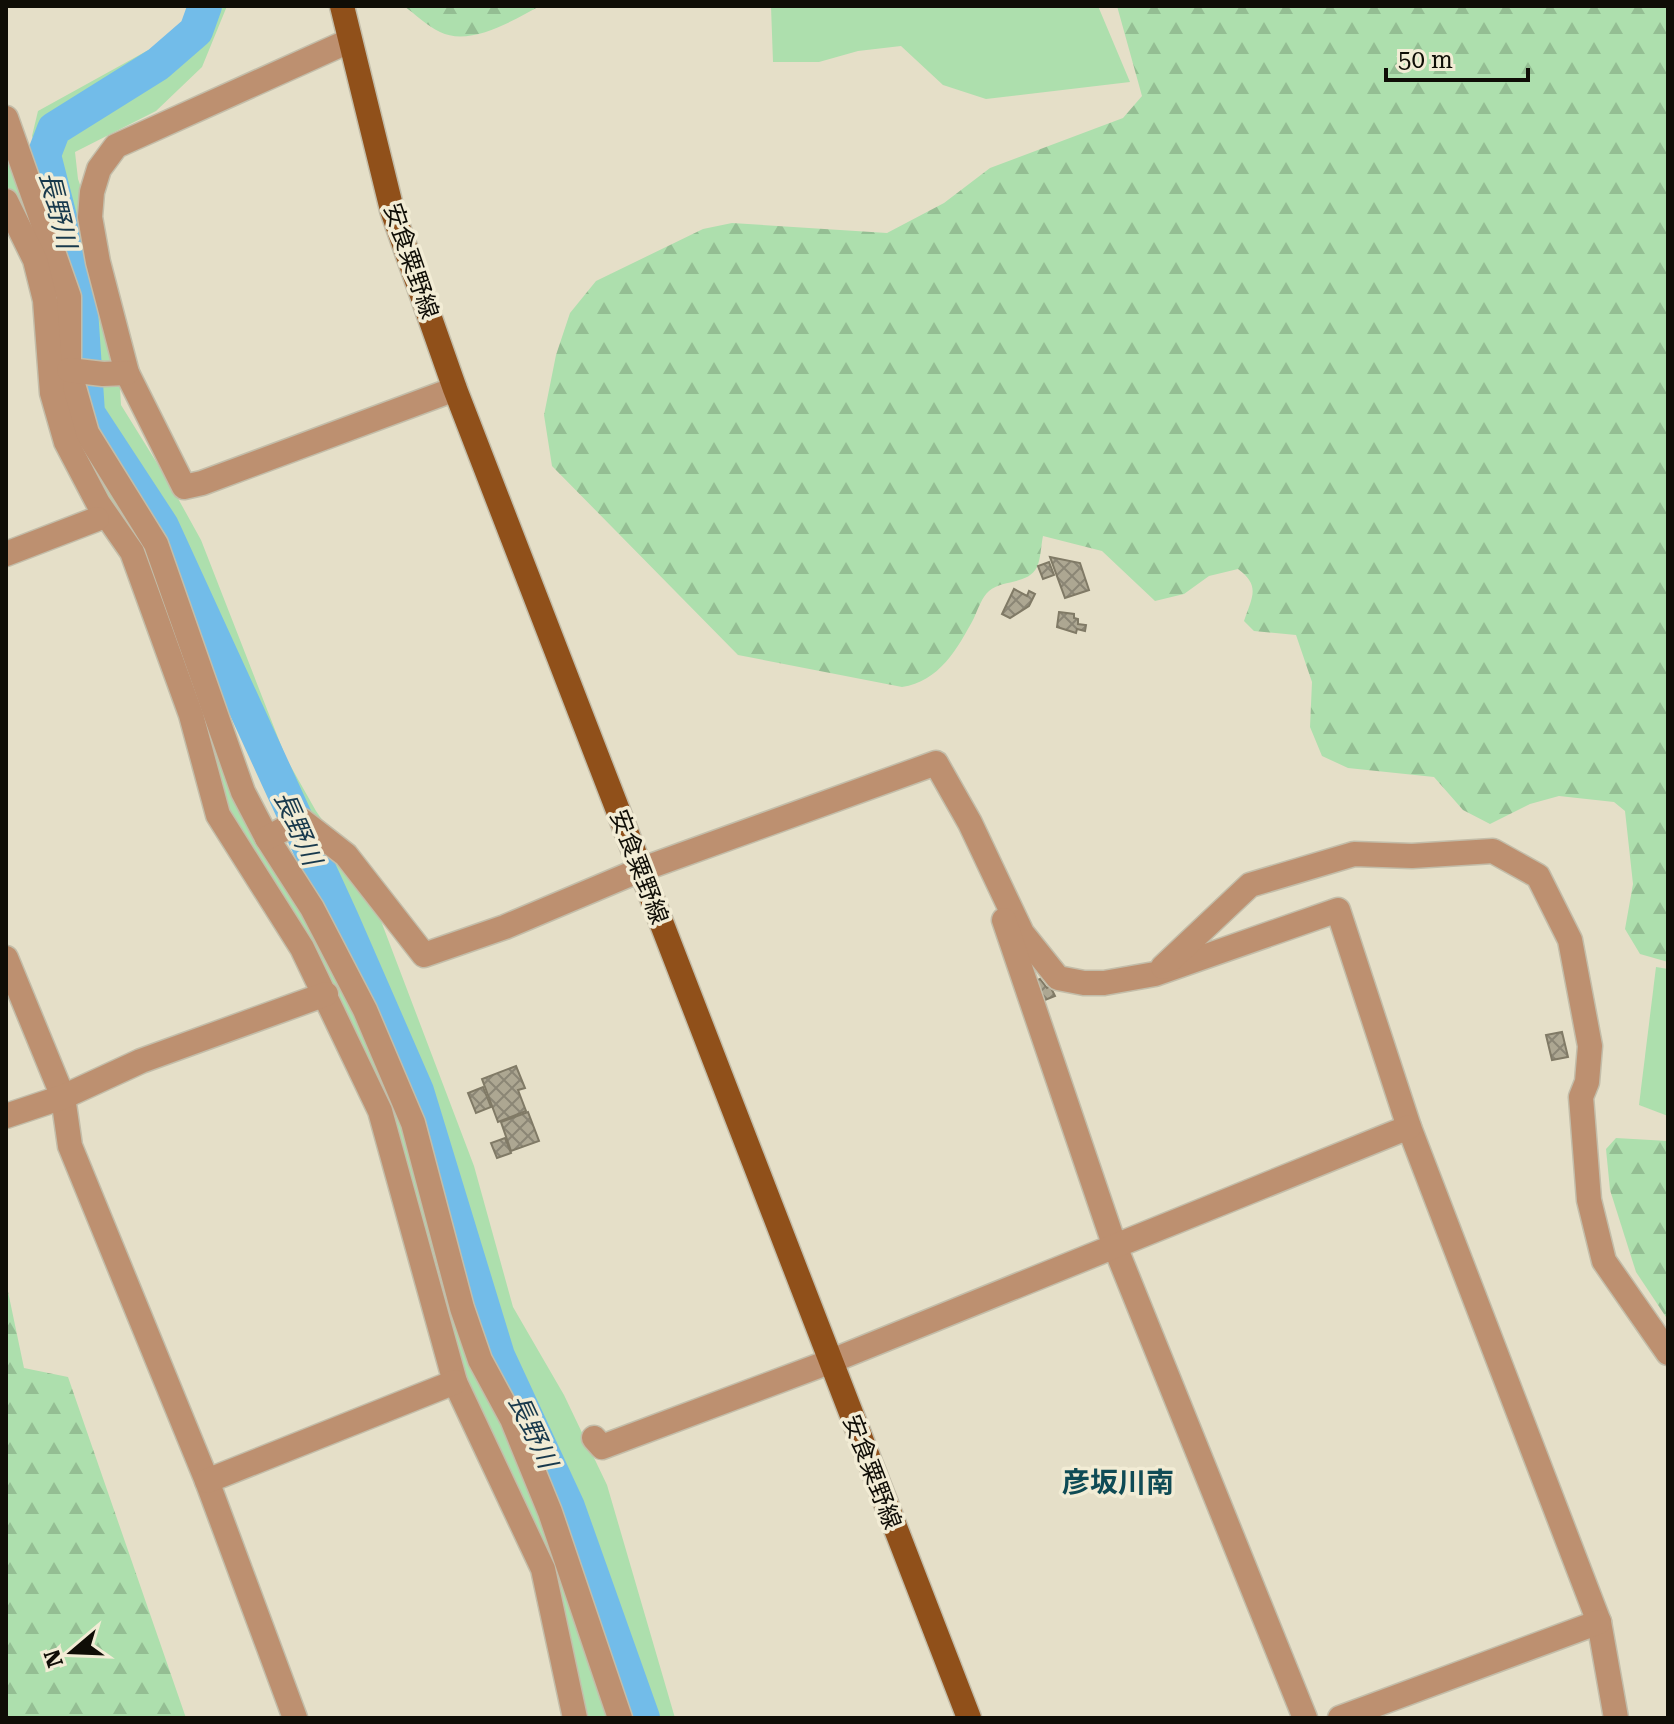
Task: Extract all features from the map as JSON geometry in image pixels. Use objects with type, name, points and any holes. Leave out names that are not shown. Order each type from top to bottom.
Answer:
[{"type":"main road","name":"安食粟野線","points":[[342,6],[392,210],[455,389],[969,1718]]},
{"type":"street","points":[[349,41],[116,146],[99,169],[92,192],[90,217],[115,374],[184,487],[455,389]]},
{"type":"street","points":[[6,118],[69,297],[73,370],[87,433],[156,544],[243,792],[312,908],[352,985],[413,1123],[462,1308],[480,1360],[512,1419],[550,1512],[620,1718]]},
{"type":"street","points":[[6,201],[35,260],[45,300],[52,393],[66,442],[98,503],[132,552],[191,715],[218,815],[302,948],[380,1111],[455,1382],[543,1569],[575,1718]]},
{"type":"street","points":[[73,370],[115,374]]},
{"type":"street","points":[[6,554],[97,519]]},
{"type":"street","points":[[270,836],[301,820],[346,855],[424,955],[505,927],[640,870],[936,763],[970,823],[1022,933],[1058,978],[1084,983],[1155,974],[1338,910],[1409,1127],[1599,1622],[1616,1718]]},
{"type":"street","points":[[970,823],[1114,1244],[1305,1718]]},
{"type":"street","points":[[1155,974],[1250,885],[1354,854],[1412,856],[1493,851],[1538,876],[1570,940],[1590,1046],[1587,1082],[1581,1097],[1589,1200],[1604,1261],[1668,1353]]},
{"type":"street","points":[[6,958],[63,1097],[70,1146],[207,1481],[295,1718]]},
{"type":"street","points":[[6,1116],[63,1097],[141,1061],[326,994]]},
{"type":"street","points":[[594,1438],[602,1447],[829,1362],[1409,1127]]},
{"type":"street","points":[[207,1481],[455,1382]]},
{"type":"street","points":[[1340,1718],[1599,1622]]},
{"type":"green space","points":[[189,6],[227,6],[202,67],[156,111],[75,152],[78,179],[114,281],[121,405],[201,540],[286,758],[316,811],[367,884],[474,1166],[513,1307],[564,1395],[607,1485],[675,1718],[648,1718],[573,1494],[507,1356],[442,1145],[402,1043],[348,914],[299,839],[265,778],[169,530],[129,466],[100,399],[69,222],[32,136],[38,111],[181,32],[186,26]]},
{"type":"green space","points":[[404,6],[540,6],[492,30],[452,36],[440,32]]},
{"type":"green space","points":[[771,6],[1098,6],[1130,82],[986,99],[943,85],[901,46],[858,51],[819,62],[773,62]]},
{"type":"green space","points":[[1117,6],[1668,6],[1668,962],[1640,954],[1625,929],[1633,884],[1625,811],[1614,802],[1559,796],[1530,804],[1490,824],[1463,810],[1434,777],[1348,768],[1322,756],[1310,727],[1312,682],[1296,635],[1254,631],[1244,621],[1253,592],[1250,581],[1238,569],[1209,576],[1184,594],[1155,601],[1102,551],[1043,536],[1033,573],[989,591],[946,662],[927,678],[902,687],[738,655],[552,466],[544,415],[556,355],[570,313],[596,281],[703,229],[732,223],[887,233],[944,203],[990,168],[1123,118],[1142,96]]},
{"type":"green space","points":[[6,137],[62,289],[66,382],[152,547],[293,885],[406,1124],[614,1718],[589,1718],[509,1490],[437,1299],[393,1121],[229,818],[163,608],[74,446],[6,179]]},
{"type":"green space","points":[[1656,967],[1668,969],[1668,1116],[1639,1105]]},
{"type":"green space","points":[[1616,1138],[1668,1141],[1668,1320],[1636,1272],[1610,1190],[1606,1149]]},
{"type":"green space","points":[[6,1282],[24,1368],[68,1377],[186,1718],[6,1718]]},
{"type":"building","points":[[1050,557],[1080,563],[1089,590],[1065,598]]},
{"type":"building","points":[[1049,562],[1054,575],[1043,579],[1038,566]]},
{"type":"building","points":[[1014,589],[1027,596],[1029,591],[1035,594],[1029,606],[1010,618],[1002,614]]},
{"type":"building","points":[[1059,612],[1074,614],[1078,624],[1086,625],[1085,631],[1077,629],[1076,633],[1057,627]]},
{"type":"building","points":[[1040,979],[1047,988],[1050,986],[1055,996],[1040,1002],[1031,983]]},
{"type":"building","points":[[1562,1032],[1568,1057],[1552,1060],[1546,1035]]},
{"type":"building","points":[[516,1066],[525,1088],[518,1090],[526,1111],[498,1122],[482,1079]]},
{"type":"building","points":[[483,1087],[491,1107],[476,1113],[468,1093]]},
{"type":"building","points":[[528,1112],[539,1141],[511,1151],[501,1122]]},
{"type":"building","points":[[505,1138],[511,1153],[497,1158],[491,1143]]},
{"type":"waterway","name":"長野川","points":[[205,6],[196,31],[158,64],[54,129],[44,155],[80,295],[88,413],[162,526],[417,1091],[498,1356],[568,1507],[643,1718]]},
{"type":"district","name":"彦坂川南","points":[[1118,1482]]}]
